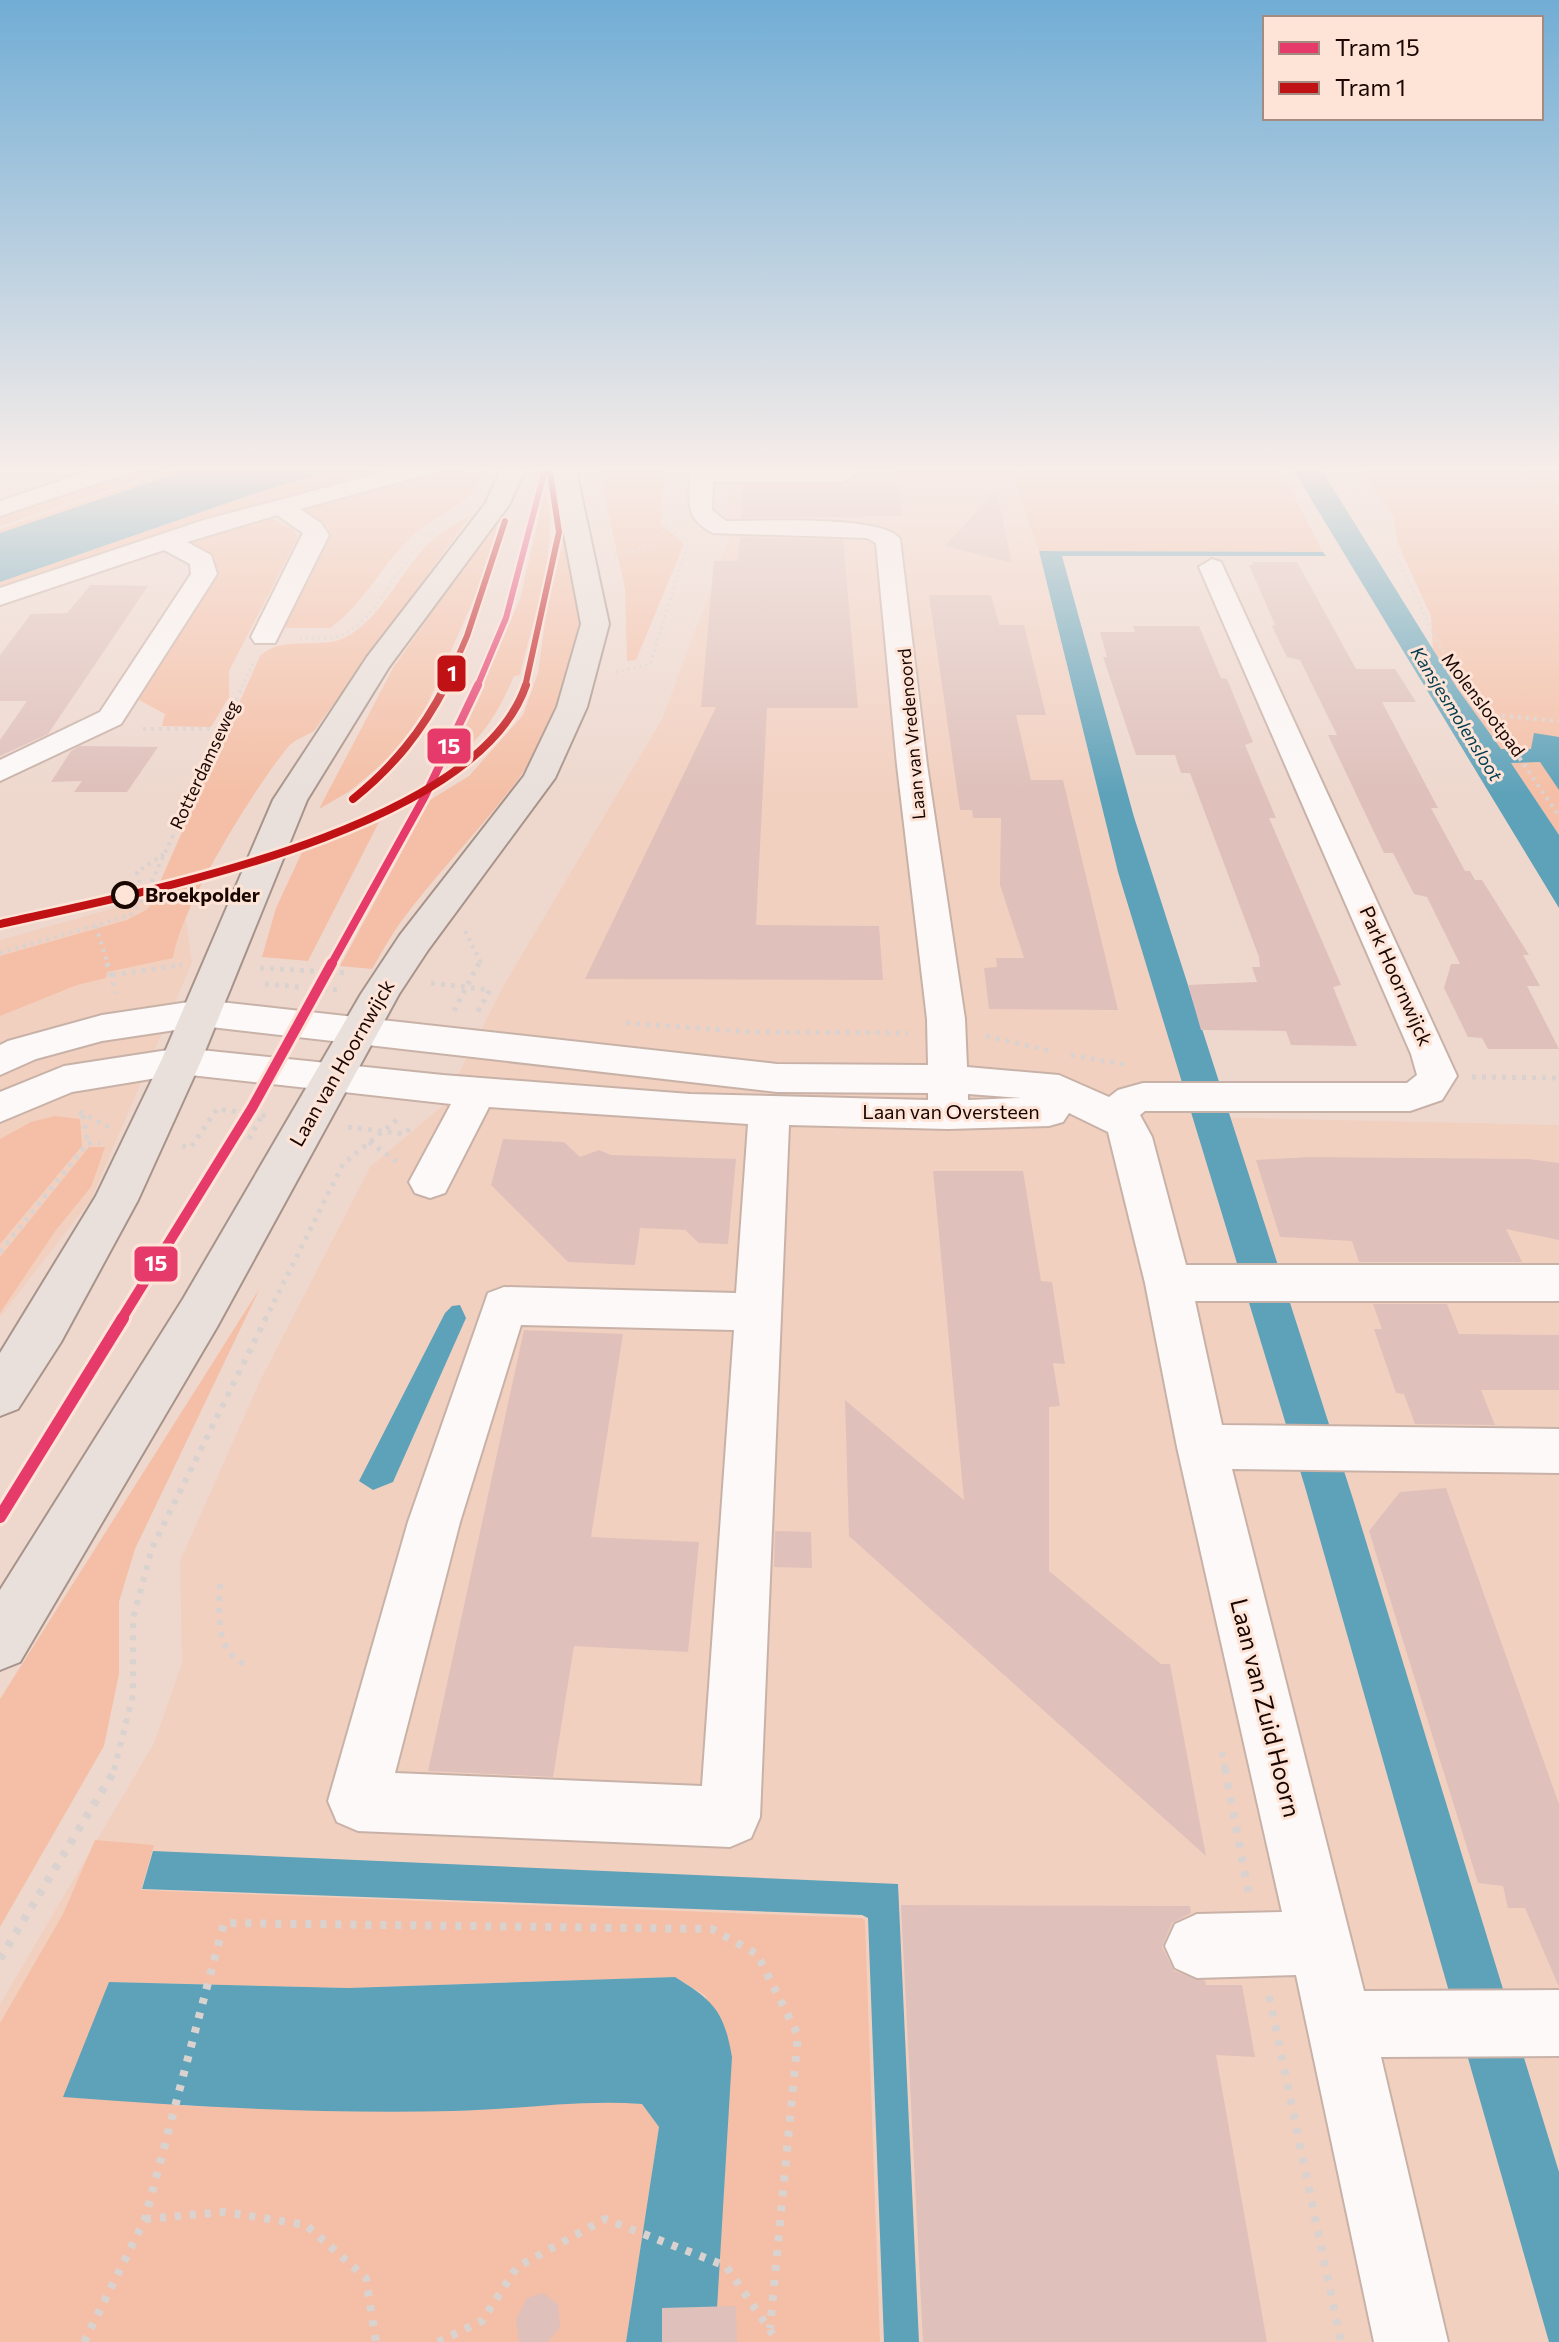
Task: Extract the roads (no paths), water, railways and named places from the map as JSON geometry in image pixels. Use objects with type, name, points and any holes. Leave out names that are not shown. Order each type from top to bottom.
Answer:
[{"type":"main road","points":[[0,1394],[44,1328],[116,1200],[127,1144],[181,1061],[290,800],[323,743],[385,652],[443,575]]},
{"type":"main road","name":"Laan van Hoornwijck","points":[[0,1642],[200,1313],[359,1031],[413,943],[539,778],[572,707],[595,624],[585,575]]},
{"type":"street","points":[[0,597],[62,575]]},
{"type":"street","points":[[0,772],[98,723],[203,575]]},
{"type":"street","points":[[265,637],[296,575]]},
{"type":"street","name":"Laan van Vredenoord","points":[[895,575],[912,765],[946,1019],[948,1097]]},
{"type":"street","name":"Park Hoornwijck","points":[[1097,1109],[1132,1100],[1167,1097],[1410,1097],[1433,1086],[1436,1067],[1216,575]]},
{"type":"street","name":"Laan van Oversteen","points":[[0,1062],[22,1050],[102,1028],[202,1013],[948,1097],[1057,1113],[1097,1109]]},
{"type":"street","name":"Laan van Oversteen","points":[[0,1108],[64,1080],[181,1061],[321,1100],[769,1110],[948,1097]]},
{"type":"street","points":[[430,1182],[470,1105]]},
{"type":"street","name":"Laan van Zuid Hoorn","points":[[1097,1109],[1124,1123],[1193,1283],[1202,1447],[1321,1942],[1411,2342]]},
{"type":"street","points":[[756,1312],[504,1306],[434,1522],[358,1801],[730,1817],[769,1110]]},
{"type":"street","points":[[1193,1283],[1559,1283]]},
{"type":"street","points":[[0,1345],[44,1328]]},
{"type":"street","points":[[1202,1447],[1559,1451]]},
{"type":"street","points":[[1197,1946],[1321,1942]]},
{"type":"street","points":[[1340,2024],[1558,2023]]},
{"type":"water","points":[[0,575],[19,575],[0,582]]},
{"type":"water","points":[[1045,575],[1067,575],[1134,817],[1353,1499],[1559,2172],[1559,2342],[1549,2342],[1305,1487],[1118,872]]},
{"type":"water","name":"Kansjesmolensloot","points":[[1357,575],[1387,575],[1457,688],[1501,749],[1531,749],[1534,733],[1559,737],[1559,790],[1540,762],[1511,763],[1559,835],[1559,908]]},
{"type":"water","points":[[460,1305],[466,1318],[393,1482],[373,1490],[359,1481],[445,1313],[452,1306]]},
{"type":"water","points":[[153,1851],[898,1884],[919,2342],[884,2342],[868,1918],[862,1915],[142,1889]]},
{"type":"water","points":[[675,1977],[699,1993],[715,2009],[725,2028],[732,2057],[715,2342],[626,2342],[659,2127],[642,2104],[595,2103],[404,2112],[307,2111],[63,2097],[109,1982],[348,1988]]},
{"type":"tram line","name":"1","points":[[353,799],[384,774],[411,744],[433,710],[452,674],[488,575]]},
{"type":"tram line","name":"15","points":[[0,1517],[252,1108],[425,796],[468,708],[506,618],[517,575]]},
{"type":"tram line","name":"1","points":[[0,924],[197,877],[272,855],[345,829],[411,799],[466,764],[506,724],[516,708],[530,671],[549,575]]},
{"type":"place","name":"Broekpolder","points":[[125,895]]}]
